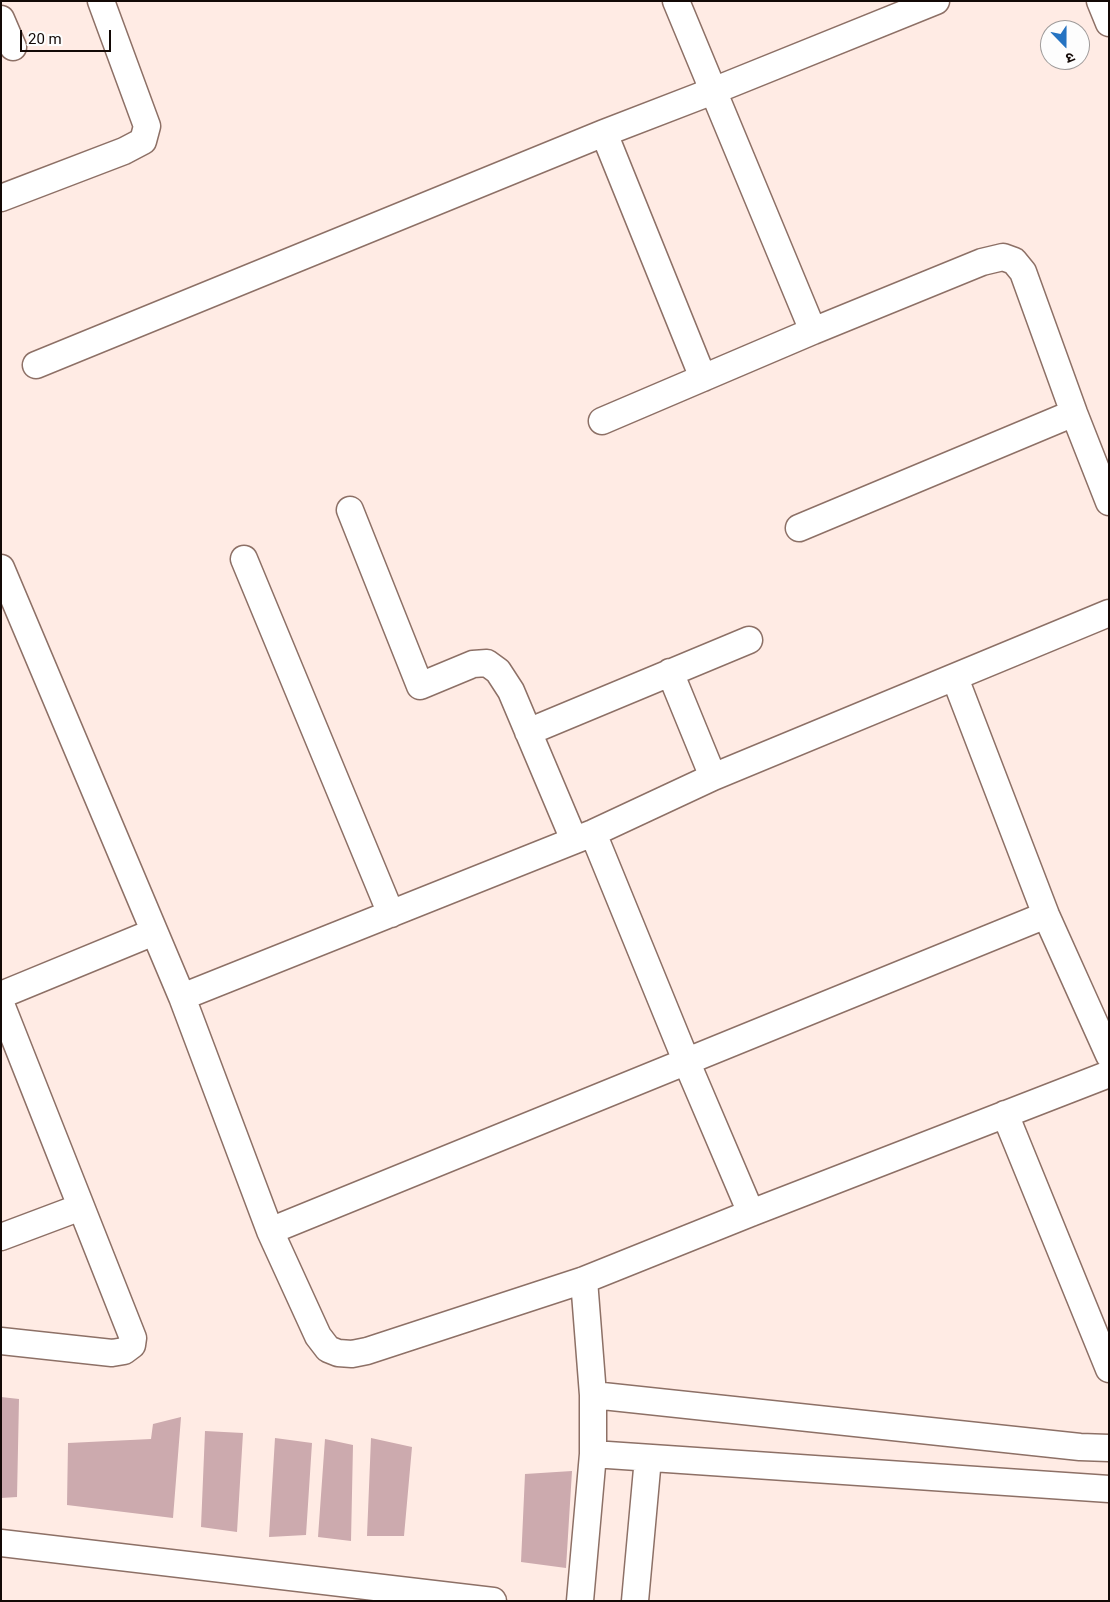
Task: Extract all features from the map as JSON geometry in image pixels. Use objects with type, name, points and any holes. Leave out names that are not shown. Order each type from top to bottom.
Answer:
[{"type":"street","points":[[1,198],[124,151],[143,141],[147,126],[101,1]]},
{"type":"street","points":[[676,1],[812,332]]},
{"type":"street","points":[[1100,1],[1109,23]]},
{"type":"street","points":[[36,365],[929,2]]},
{"type":"street","points":[[1,19],[13,48]]},
{"type":"street","points":[[604,133],[703,378]]},
{"type":"street","points":[[602,421],[982,262],[1002,257],[1014,261],[1023,272],[1074,413],[1109,502]]},
{"type":"street","points":[[799,528],[1074,413]]},
{"type":"street","points":[[350,510],[420,686],[473,664],[487,663],[498,671],[510,691],[528,732],[583,836],[687,1063],[751,1212]]},
{"type":"street","points":[[244,558],[391,914]]},
{"type":"street","points":[[1,568],[182,997],[270,1231],[318,1336],[328,1348],[338,1353],[352,1354],[367,1351],[584,1280],[751,1212],[1109,1074]]},
{"type":"street","points":[[182,997],[583,836],[713,777],[1109,613]]},
{"type":"street","points":[[528,732],[749,640]]},
{"type":"street","points":[[670,672],[713,777]]},
{"type":"street","points":[[955,678],[1046,915],[1109,1055]]},
{"type":"street","points":[[270,1231],[687,1063],[1046,915]]},
{"type":"street","points":[[1,995],[154,932]]},
{"type":"street","points":[[1,1004],[9,1047],[81,1207],[133,1338],[132,1345],[124,1351],[112,1353],[1,1341]]},
{"type":"street","points":[[1005,1114],[1109,1369]]},
{"type":"street","points":[[1,1237],[81,1207]]},
{"type":"street","points":[[580,1601],[593,1454],[593,1395],[584,1280]]},
{"type":"street","points":[[593,1395],[1070,1446],[1109,1448]]},
{"type":"street","points":[[593,1454],[1109,1489]]},
{"type":"street","points":[[635,1601],[648,1458]]},
{"type":"street","points":[[1,1543],[492,1601]]},
{"type":"building","points":[[1,1397],[19,1399],[17,1497],[1,1498]]},
{"type":"building","points":[[181,1417],[173,1518],[67,1505],[68,1443],[151,1439],[153,1424]]},
{"type":"building","points":[[205,1431],[243,1433],[237,1532],[201,1527]]},
{"type":"building","points":[[275,1438],[312,1443],[306,1535],[269,1537]]},
{"type":"building","points":[[371,1438],[412,1447],[404,1536],[367,1536]]},
{"type":"building","points":[[325,1439],[353,1445],[351,1541],[318,1537]]},
{"type":"building","points":[[572,1471],[566,1568],[521,1562],[525,1474]]}]
